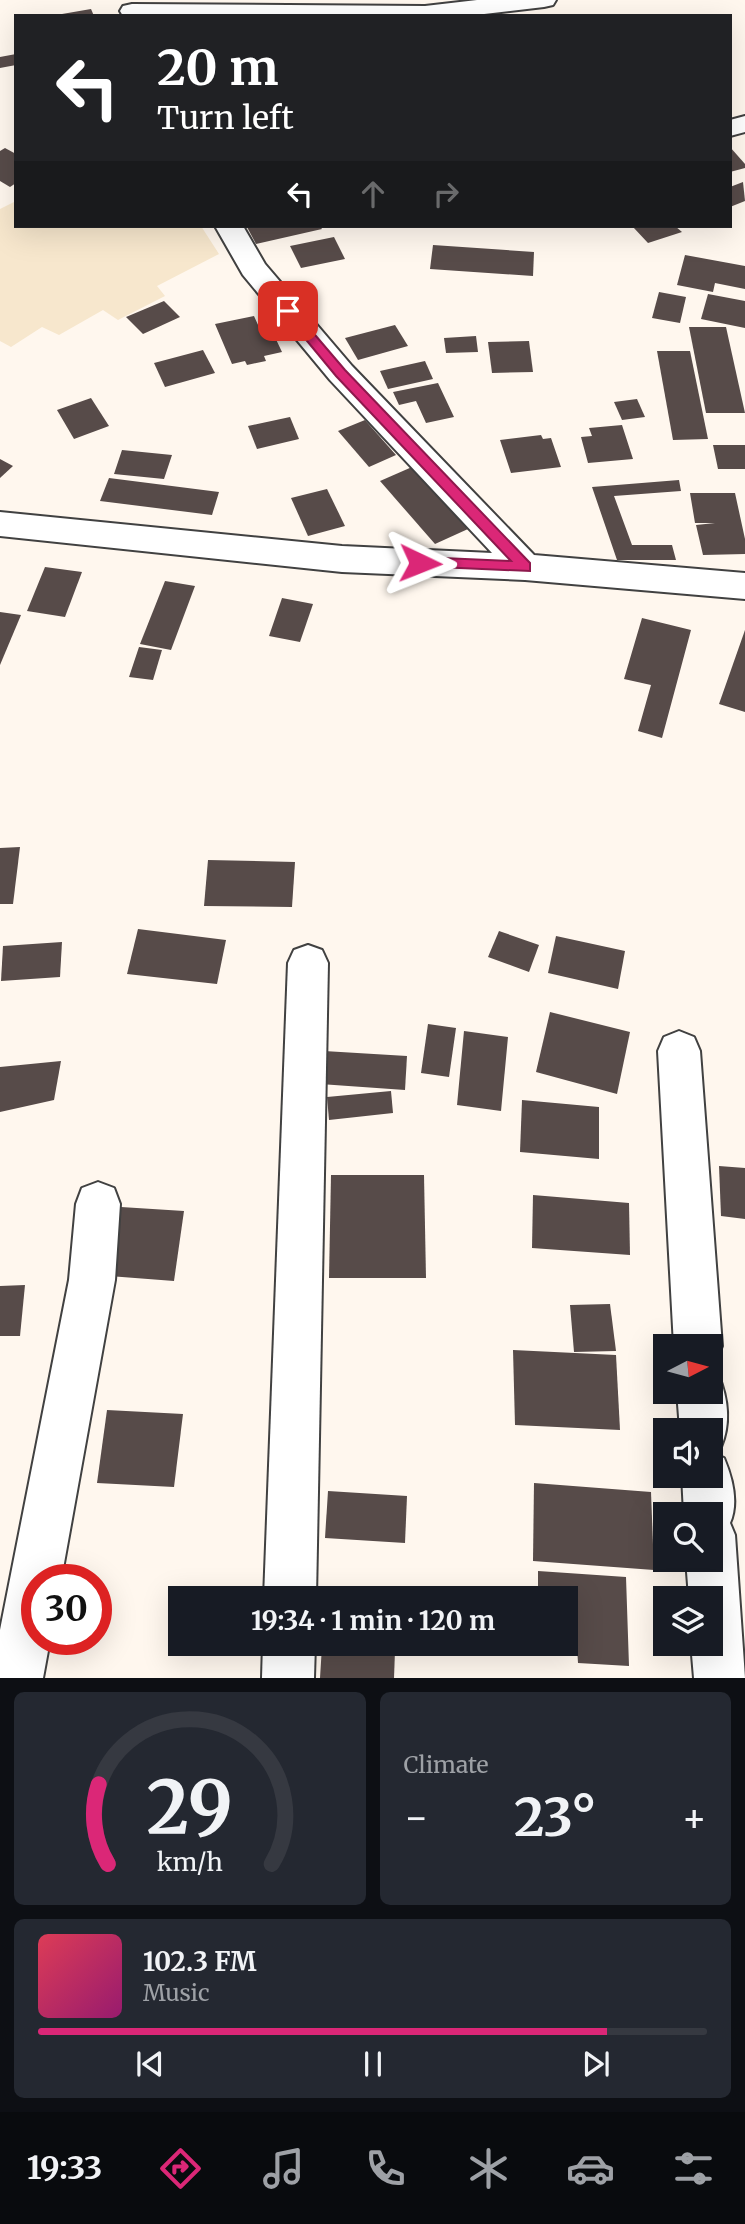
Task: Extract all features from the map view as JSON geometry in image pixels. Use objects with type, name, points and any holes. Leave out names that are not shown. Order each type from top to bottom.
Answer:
[{"type":"street","points":[[131,9],[426,14],[544,0]]},
{"type":"street","points":[[230,228],[253,269],[341,373],[525,567]]},
{"type":"street","points":[[0,524],[342,559],[525,567],[612,577],[745,586]]},
{"type":"street","points":[[290,1586],[307,963]]},
{"type":"street","points":[[679,1051],[697,1334]]},
{"type":"street","points":[[17,1678],[92,1280],[98,1203]]},
{"type":"street","points":[[713,1572],[720,1678]]},
{"type":"street","points":[[288,1678],[289,1656]]},
{"type":"shaded area","points":[[14,202],[14,228],[202,228],[219,254],[157,286],[165,296],[118,320],[103,310],[59,335],[42,327],[11,347],[0,341],[0,209]]},
{"type":"building","points":[[91,9],[93,14],[62,14]]},
{"type":"building","points":[[14,54],[14,65],[0,68],[0,57]]},
{"type":"building","points":[[5,148],[14,153],[14,184],[10,187],[0,181],[0,151]]},
{"type":"building","points":[[732,149],[745,164],[745,168],[732,171]]},
{"type":"building","points":[[743,182],[745,201],[732,206],[732,186]]},
{"type":"building","points":[[248,228],[322,229],[256,244]]},
{"type":"building","points":[[634,228],[677,228],[682,232],[648,243]]},
{"type":"building","points":[[334,237],[345,259],[301,268],[290,246]]},
{"type":"building","points":[[433,245],[534,252],[533,276],[430,269]]},
{"type":"building","points":[[685,255],[745,266],[745,289],[715,283],[713,292],[677,285]]},
{"type":"building","points":[[659,292],[686,297],[680,323],[652,318]]},
{"type":"building","points":[[708,294],[745,301],[745,328],[701,319]]},
{"type":"building","points":[[164,301],[180,317],[143,334],[126,317]]},
{"type":"building","points":[[254,316],[263,336],[273,333],[282,352],[264,356],[266,361],[247,365],[245,361],[232,364],[215,324]]},
{"type":"building","points":[[395,325],[408,346],[358,360],[345,338]]},
{"type":"building","points":[[689,327],[726,327],[745,413],[706,413]]},
{"type":"building","points":[[476,336],[478,352],[446,353],[444,338]]},
{"type":"building","points":[[529,341],[533,372],[492,373],[488,342]]},
{"type":"building","points":[[203,350],[215,373],[165,387],[154,363]]},
{"type":"building","points":[[657,351],[690,351],[708,439],[673,440]]},
{"type":"building","points":[[425,361],[433,379],[388,389],[380,371]]},
{"type":"building","points":[[438,383],[454,417],[426,423],[416,401],[399,405],[393,392]]},
{"type":"building","points":[[91,398],[109,426],[74,439],[57,410]]},
{"type":"building","points":[[637,399],[645,417],[622,420],[614,402]]},
{"type":"building","points":[[290,417],[299,439],[257,449],[248,426]]},
{"type":"building","points":[[365,420],[396,455],[369,467],[338,431]]},
{"type":"building","points":[[622,425],[633,459],[588,463],[581,437],[592,436],[589,428]]},
{"type":"building","points":[[541,435],[543,439],[551,438],[561,467],[511,473],[500,440]]},
{"type":"building","points":[[713,445],[745,445],[745,469],[718,469]]},
{"type":"building","points":[[122,450],[172,455],[164,479],[114,474]]},
{"type":"building","points":[[0,459],[13,466],[0,478]]},
{"type":"building","points":[[412,467],[468,529],[435,544],[380,481]]},
{"type":"building","points":[[109,478],[219,492],[212,515],[100,501]]},
{"type":"building","points":[[679,480],[681,491],[614,496],[632,545],[672,545],[676,560],[617,560],[592,487]]},
{"type":"building","points":[[327,489],[345,526],[308,536],[291,498]]},
{"type":"building","points":[[690,493],[735,493],[745,539],[745,554],[703,555],[696,525],[715,523],[695,523]]},
{"type":"building","points":[[45,567],[82,572],[65,617],[27,611]]},
{"type":"building","points":[[165,581],[195,586],[171,650],[140,644]]},
{"type":"building","points":[[282,598],[313,604],[300,642],[269,636]]},
{"type":"building","points":[[0,612],[21,615],[0,665]]},
{"type":"building","points":[[642,618],[691,630],[662,738],[638,731],[651,685],[624,679]]},
{"type":"building","points":[[745,630],[745,712],[719,704]]},
{"type":"building","points":[[139,647],[162,650],[153,680],[129,677]]},
{"type":"building","points":[[20,847],[13,904],[0,904],[0,848]]},
{"type":"building","points":[[208,860],[295,862],[292,907],[204,906]]},
{"type":"building","points":[[138,929],[226,940],[217,984],[127,974]]},
{"type":"building","points":[[499,931],[539,945],[529,972],[488,957]]},
{"type":"building","points":[[556,936],[625,951],[618,989],[548,973]]},
{"type":"building","points":[[62,942],[60,977],[1,981],[3,946]]},
{"type":"building","points":[[550,1012],[630,1032],[617,1094],[536,1072]]},
{"type":"building","points":[[428,1024],[456,1028],[449,1077],[421,1073]]},
{"type":"building","points":[[464,1031],[508,1037],[501,1111],[457,1105]]},
{"type":"building","points":[[324,1051],[407,1056],[405,1090],[320,1084]]},
{"type":"building","points":[[61,1061],[54,1100],[0,1112],[0,1067]]},
{"type":"building","points":[[391,1091],[393,1113],[329,1120],[327,1097]]},
{"type":"building","points":[[522,1100],[599,1107],[599,1159],[520,1152]]},
{"type":"building","points":[[719,1166],[745,1168],[745,1219],[721,1216]]},
{"type":"building","points":[[331,1175],[424,1175],[426,1278],[329,1278]]},
{"type":"building","points":[[533,1195],[629,1203],[630,1255],[532,1248]]},
{"type":"building","points":[[121,1207],[184,1211],[174,1281],[109,1276]]},
{"type":"building","points":[[25,1285],[20,1336],[0,1336],[0,1286]]},
{"type":"building","points":[[610,1304],[616,1351],[574,1352],[570,1305]]},
{"type":"building","points":[[513,1350],[616,1355],[620,1430],[515,1425]]},
{"type":"building","points":[[107,1410],[183,1414],[174,1487],[97,1483]]},
{"type":"building","points":[[534,1483],[651,1492],[653,1570],[533,1561]]},
{"type":"building","points":[[328,1491],[407,1496],[405,1543],[325,1538]]},
{"type":"building","points":[[538,1571],[626,1577],[629,1666],[578,1663],[578,1586],[538,1586]]},
{"type":"building","points":[[321,1656],[395,1656],[394,1678],[320,1678]]},
{"type":"route","points":[[288,311],[341,373],[525,567],[420,563]]}]
